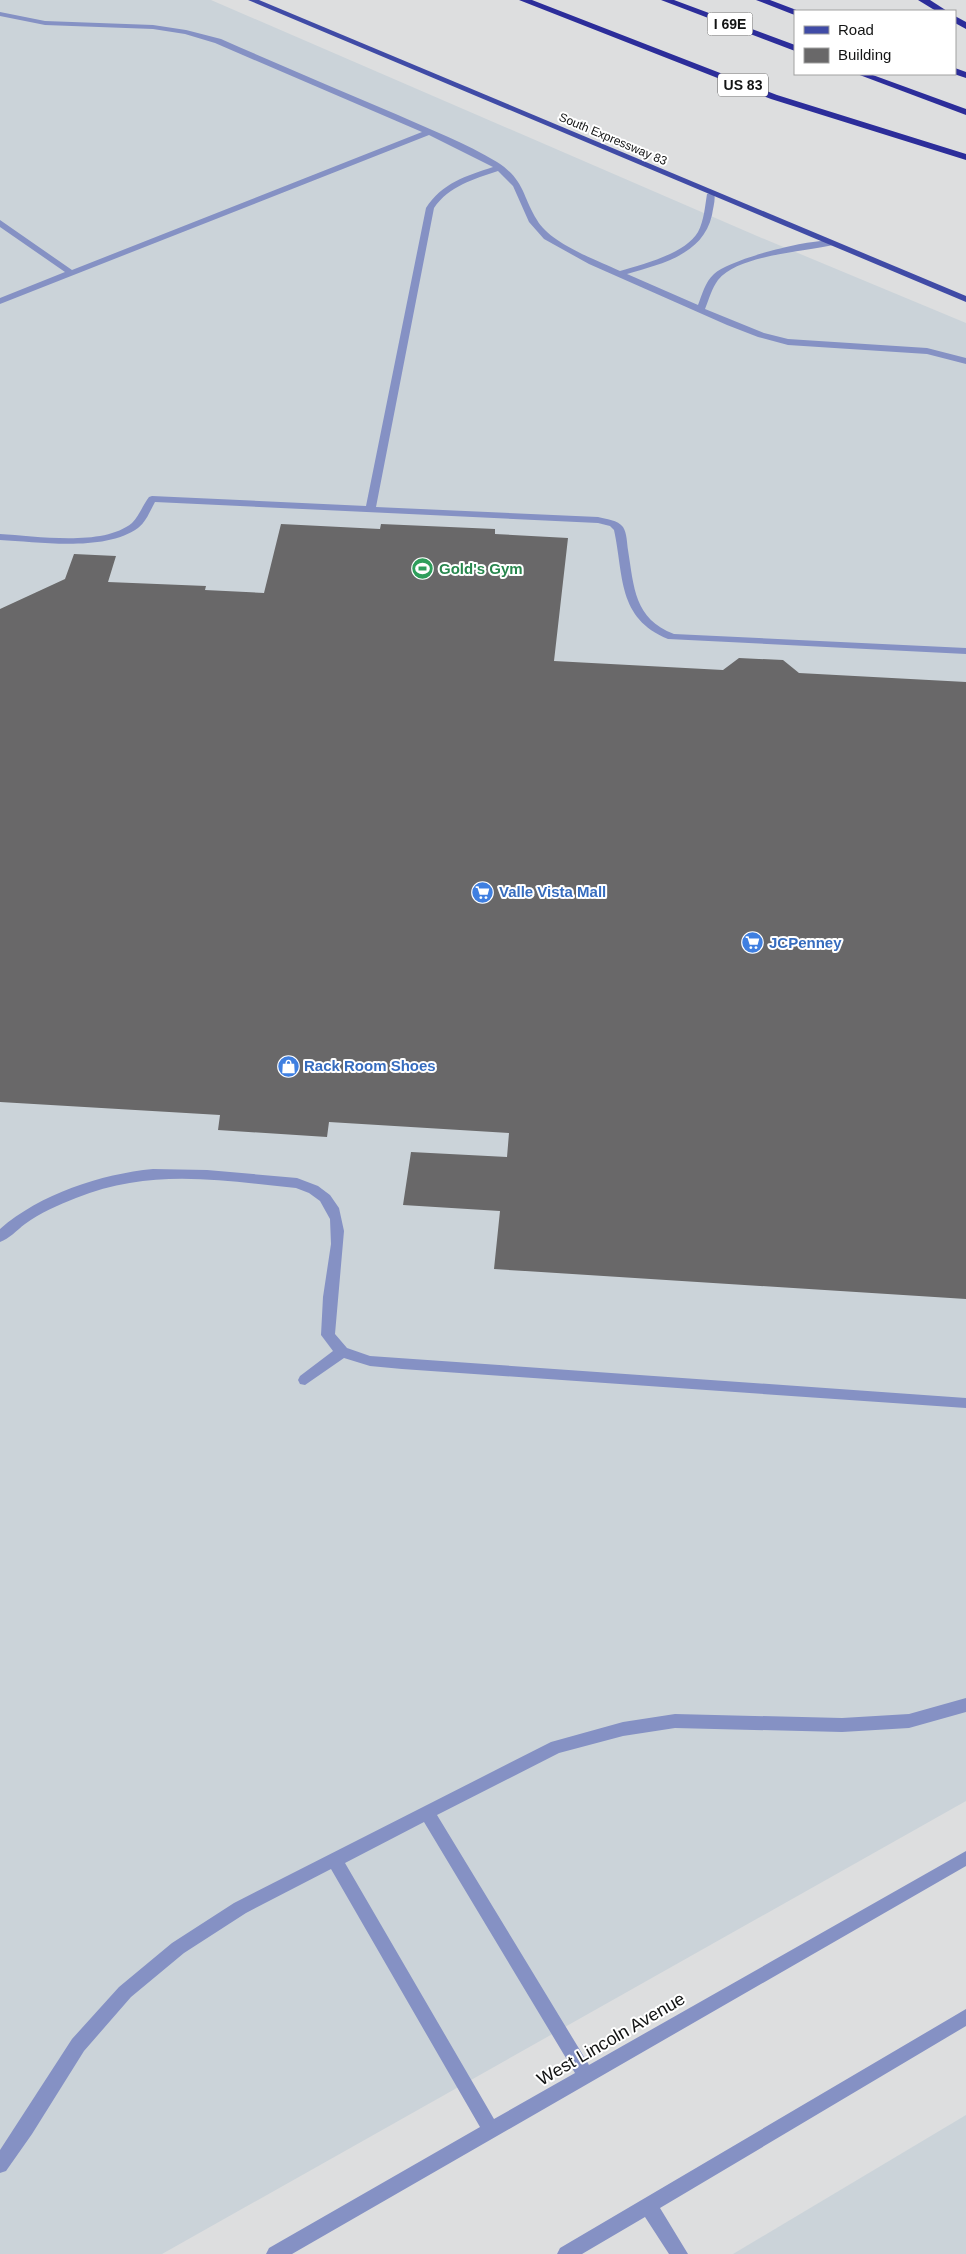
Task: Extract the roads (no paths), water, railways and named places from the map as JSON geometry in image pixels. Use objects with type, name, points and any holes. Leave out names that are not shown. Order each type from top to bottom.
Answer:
[{"type":"highway","name":"US 83","points":[[524,0],[774,98],[966,157]]},
{"type":"highway","name":"I 69E","points":[[666,0],[794,48]]},
{"type":"highway","name":"I 69E","points":[[761,0],[794,12]]},
{"type":"highway","points":[[923,0],[940,10]]},
{"type":"highway","points":[[865,75],[966,112]]},
{"type":"main road","name":"South Expressway 83","points":[[252,0],[966,300]]},
{"type":"street","points":[[0,14],[45,23],[153,27],[186,32],[248,52],[429,132],[499,168],[517,185],[533,222],[547,237],[566,249],[700,310],[761,335],[788,342],[927,351],[966,361]]},
{"type":"street","points":[[0,301],[429,132]]},
{"type":"street","points":[[370,510],[430,208],[436,196],[450,186],[499,168]]},
{"type":"street","points":[[619,274],[672,255],[691,245],[701,233],[711,194]]},
{"type":"street","points":[[0,223],[71,273]]},
{"type":"street","points":[[700,310],[717,276],[731,267],[769,255],[830,243]]},
{"type":"street","points":[[0,537],[96,540],[118,537],[135,525],[152,499],[598,520],[613,524],[619,529],[625,577],[640,616],[652,628],[672,637],[966,652]]},
{"type":"street","points":[[0,1237],[12,1225],[35,1212],[73,1194],[118,1180],[152,1174],[193,1174],[288,1182],[313,1188],[335,1211],[339,1230],[328,1316],[328,1335],[342,1352],[370,1361],[402,1364],[966,1403]]},
{"type":"street","points":[[305,1380],[342,1352]]},
{"type":"street","points":[[0,2165],[26,2128],[78,2045],[125,1992],[178,1948],[240,1908],[556,1747],[623,1729],[674,1722],[842,1725],[910,1722],[966,1705]]},
{"type":"street","points":[[427,1812],[586,2076]]},
{"type":"street","name":"West Lincoln Avenue","points":[[276,2254],[966,1858]]},
{"type":"street","points":[[334,1859],[490,2130]]},
{"type":"street","points":[[566,2254],[966,2017]]},
{"type":"street","points":[[648,2205],[679,2254]]},
{"type":"place","name":"Gold's Gym","points":[[423,569]]},
{"type":"place","name":"Valle Vista Mall","points":[[483,892]]},
{"type":"place","name":"JCPenney","points":[[753,943]]},
{"type":"place","name":"Rack Room Shoes","points":[[288,1066]]}]
